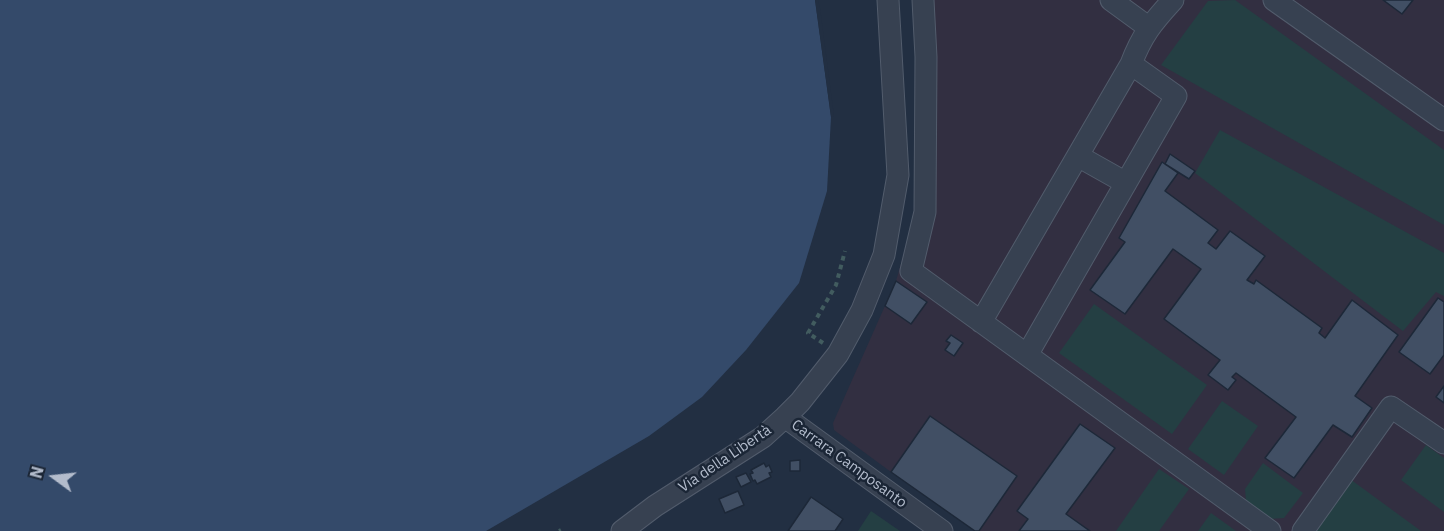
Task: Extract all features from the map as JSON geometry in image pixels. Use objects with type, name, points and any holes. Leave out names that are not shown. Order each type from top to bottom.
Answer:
[{"type":"street","name":"Via della Libertà","points":[[622,531],[655,506],[763,437],[785,417],[800,402],[838,354],[862,310],[884,255],[898,175],[888,0]]},
{"type":"street","points":[[911,271],[925,212],[926,57],[923,0]]},
{"type":"street","points":[[1111,0],[1148,27]]},
{"type":"street","points":[[981,322],[1131,64],[1148,27],[1173,0]]},
{"type":"street","points":[[1274,0],[1444,120]]},
{"type":"street","points":[[1027,355],[1176,96],[1131,64]]},
{"type":"street","points":[[1078,156],[1126,183]]},
{"type":"street","points":[[884,255],[903,262],[911,271],[1270,531]]},
{"type":"street","points":[[1303,531],[1391,407],[1444,443]]},
{"type":"street","name":"Carrara Camposanto","points":[[785,417],[942,531]]},
{"type":"path","points":[[825,345],[808,333],[836,285],[845,251]]},
{"type":"path","points":[[821,350],[829,339]]},
{"type":"shaded area","points":[[914,0],[1444,0],[1444,531],[975,531],[834,430],[833,423],[896,281],[916,211],[920,153]]},
{"type":"green space","points":[[1235,0],[1444,150],[1444,225],[1161,65],[1208,1]]},
{"type":"green space","points":[[1220,130],[1444,253],[1444,296],[1436,292],[1403,331],[1195,173]]},
{"type":"green space","points":[[1094,304],[1207,385],[1172,434],[1059,353]]},
{"type":"green space","points":[[1222,401],[1258,426],[1224,475],[1188,449]]},
{"type":"green space","points":[[1426,445],[1444,458],[1444,512],[1401,480]]},
{"type":"green space","points":[[1263,463],[1303,493],[1284,518],[1269,519],[1246,501],[1245,489]]},
{"type":"green space","points":[[1159,469],[1189,489],[1159,531],[1116,531]]},
{"type":"green space","points":[[1350,479],[1421,531],[1312,531]]},
{"type":"green space","points":[[871,511],[900,531],[858,531]]},
{"type":"green space","points":[[1211,513],[1236,531],[1198,531]]},
{"type":"water","points":[[0,0],[815,0],[831,117],[827,191],[799,283],[746,350],[702,397],[649,436],[486,531],[0,531]]},
{"type":"pier","points":[[815,0],[818,0],[820,8],[834,116],[831,117]]},
{"type":"building","points":[[1383,0],[1413,0],[1402,14]]},
{"type":"building","points":[[1170,154],[1195,171],[1189,179],[1165,164]]},
{"type":"building","points":[[1162,162],[1178,173],[1165,191],[1218,230],[1208,243],[1216,249],[1230,231],[1265,256],[1247,280],[1254,284],[1256,280],[1322,328],[1319,333],[1325,338],[1352,300],[1398,335],[1355,396],[1372,408],[1352,437],[1333,425],[1294,478],[1265,458],[1296,417],[1236,373],[1232,377],[1236,380],[1228,390],[1208,375],[1220,360],[1164,319],[1201,269],[1173,249],[1125,314],[1090,290],[1125,242],[1119,238]]},
{"type":"building","points":[[896,281],[927,302],[911,324],[885,306]]},
{"type":"building","points":[[1438,298],[1444,302],[1444,355],[1430,374],[1399,352]]},
{"type":"building","points":[[951,335],[963,343],[954,356],[945,350],[950,343],[946,341]]},
{"type":"building","points":[[1444,386],[1444,403],[1436,397]]},
{"type":"building","points":[[930,416],[1017,476],[979,531],[975,531],[891,472]]},
{"type":"building","points":[[1080,424],[1115,448],[1066,514],[1090,531],[1019,531],[1028,519],[1017,511]]},
{"type":"building","points":[[800,460],[800,471],[790,471],[790,461]]},
{"type":"building","points":[[764,463],[766,467],[769,465],[772,472],[769,473],[771,477],[757,484],[750,474],[753,473],[751,470]]},
{"type":"building","points":[[746,473],[751,482],[741,487],[736,477]]},
{"type":"building","points":[[738,491],[744,505],[725,513],[719,499]]},
{"type":"building","points":[[811,497],[843,519],[835,531],[788,531]]}]
